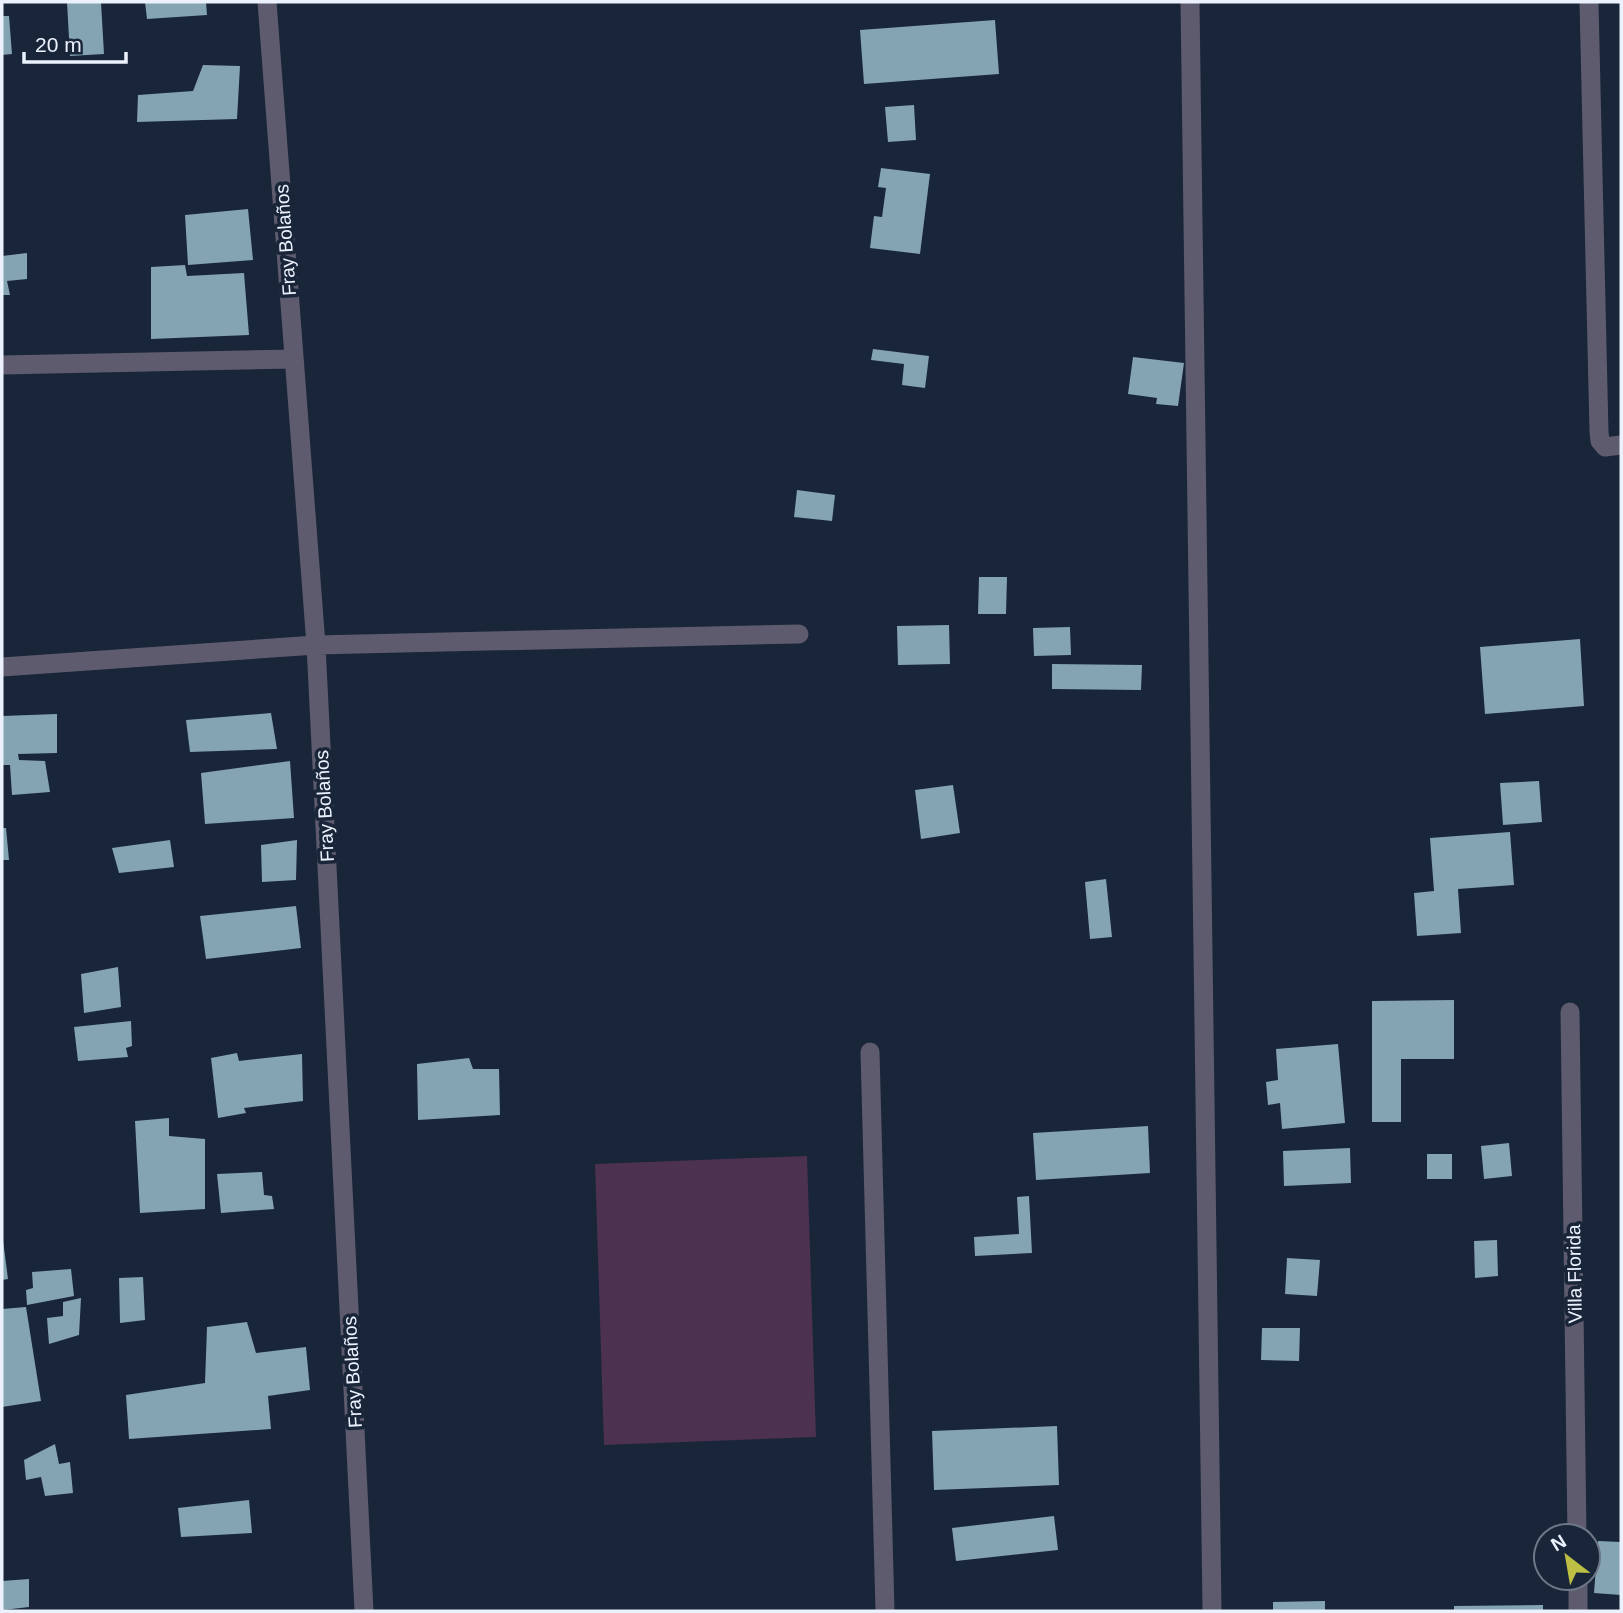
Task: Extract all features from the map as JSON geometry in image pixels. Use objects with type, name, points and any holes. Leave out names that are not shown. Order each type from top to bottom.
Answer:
[{"type":"street","name":"Fray Bolaños","points":[[267,2],[316,645],[364,1611]]},
{"type":"street","points":[[1190,2],[1212,1611]]},
{"type":"street","points":[[1589,2],[1599,432],[1600,441],[1605,447],[1621,445]]},
{"type":"street","points":[[2,365],[294,359]]},
{"type":"street","points":[[2,667],[316,645],[799,634]]},
{"type":"street","name":"Villa Florida","points":[[1570,1012],[1577,1522]]},
{"type":"street","points":[[870,1052],[885,1611]]},
{"type":"street","points":[[1578,1592],[1578,1611]]},
{"type":"shaded area","points":[[807,1156],[816,1437],[604,1445],[595,1164]]},
{"type":"building","points":[[67,2],[101,2],[104,54],[70,56]]},
{"type":"building","points":[[145,2],[206,2],[207,15],[147,19]]},
{"type":"building","points":[[2,16],[9,16],[12,54],[2,55]]},
{"type":"building","points":[[995,20],[999,74],[864,84],[860,30]]},
{"type":"building","points":[[203,65],[240,66],[237,119],[137,122],[138,95],[193,91]]},
{"type":"building","points":[[914,105],[916,140],[888,142],[885,107]]},
{"type":"building","points":[[881,168],[930,174],[920,254],[870,248],[874,216],[882,217],[886,188],[878,187]]},
{"type":"building","points":[[248,209],[253,260],[188,265],[185,215]]},
{"type":"building","points":[[27,253],[27,279],[7,281],[10,295],[2,295],[2,256]]},
{"type":"building","points":[[185,265],[187,276],[244,273],[249,335],[151,339],[151,267]]},
{"type":"building","points":[[873,349],[929,356],[925,388],[902,385],[904,364],[871,360]]},
{"type":"building","points":[[1133,357],[1184,363],[1178,406],[1156,404],[1157,398],[1128,394]]},
{"type":"building","points":[[797,490],[835,495],[832,521],[794,517]]},
{"type":"building","points":[[979,577],[1007,577],[1006,614],[978,614]]},
{"type":"building","points":[[949,625],[950,664],[898,665],[897,626]]},
{"type":"building","points":[[1070,627],[1071,655],[1034,656],[1033,628]]},
{"type":"building","points":[[1580,639],[1584,706],[1485,714],[1480,647]]},
{"type":"building","points":[[1052,664],[1142,665],[1141,690],[1052,689]]},
{"type":"building","points":[[271,713],[277,749],[190,752],[186,720]]},
{"type":"building","points":[[57,714],[57,753],[18,754],[19,760],[45,761],[50,792],[12,795],[10,765],[2,765],[2,716]]},
{"type":"building","points":[[290,761],[294,818],[205,824],[201,773]]},
{"type":"building","points":[[1539,781],[1542,822],[1503,825],[1500,783]]},
{"type":"building","points":[[953,785],[960,833],[921,839],[915,790]]},
{"type":"building","points":[[2,828],[6,828],[9,860],[2,860]]},
{"type":"building","points":[[1510,832],[1514,885],[1458,889],[1461,933],[1417,936],[1414,893],[1434,891],[1430,838]]},
{"type":"building","points":[[170,840],[174,867],[119,873],[112,848]]},
{"type":"building","points":[[297,840],[296,880],[262,882],[261,845]]},
{"type":"building","points":[[1106,879],[1112,937],[1090,939],[1085,882]]},
{"type":"building","points":[[296,906],[301,948],[206,959],[200,916]]},
{"type":"building","points":[[118,967],[121,1007],[84,1013],[81,974]]},
{"type":"building","points":[[1454,1000],[1454,1059],[1401,1059],[1401,1122],[1372,1122],[1372,1001]]},
{"type":"building","points":[[131,1021],[132,1046],[126,1048],[128,1057],[78,1061],[74,1027]]},
{"type":"building","points":[[1338,1044],[1345,1123],[1282,1129],[1280,1103],[1268,1105],[1266,1082],[1278,1080],[1276,1049]]},
{"type":"building","points":[[237,1053],[239,1061],[302,1054],[303,1101],[244,1108],[246,1113],[218,1118],[211,1058]]},
{"type":"building","points":[[469,1058],[473,1069],[499,1069],[500,1115],[418,1120],[417,1064]]},
{"type":"building","points":[[169,1118],[169,1136],[205,1139],[205,1209],[140,1213],[135,1121]]},
{"type":"building","points":[[1148,1126],[1150,1173],[1036,1180],[1033,1133]]},
{"type":"building","points":[[1509,1143],[1512,1176],[1484,1179],[1481,1146]]},
{"type":"building","points":[[1350,1148],[1351,1183],[1284,1186],[1283,1151]]},
{"type":"building","points":[[1427,1154],[1452,1154],[1452,1179],[1427,1179]]},
{"type":"building","points":[[262,1172],[264,1195],[272,1196],[274,1209],[221,1213],[217,1174]]},
{"type":"building","points":[[1029,1196],[1032,1253],[975,1256],[974,1237],[1019,1234],[1017,1197]]},
{"type":"building","points":[[2,1240],[8,1279],[2,1280]]},
{"type":"building","points":[[1497,1240],[1498,1276],[1475,1278],[1474,1241]]},
{"type":"building","points":[[1287,1258],[1320,1260],[1317,1296],[1285,1294]]},
{"type":"building","points":[[71,1269],[74,1296],[27,1305],[26,1290],[33,1288],[32,1272]]},
{"type":"building","points":[[143,1277],[145,1320],[120,1323],[119,1278]]},
{"type":"building","points":[[81,1298],[79,1335],[49,1344],[47,1318],[63,1316],[63,1302]]},
{"type":"building","points":[[26,1307],[41,1401],[2,1407],[2,1309]]},
{"type":"building","points":[[247,1322],[256,1353],[306,1347],[310,1390],[268,1396],[271,1429],[129,1439],[126,1395],[205,1383],[207,1327]]},
{"type":"building","points":[[1262,1328],[1300,1328],[1299,1361],[1261,1360]]},
{"type":"building","points":[[1057,1426],[1059,1485],[934,1490],[932,1431]]},
{"type":"building","points":[[55,1444],[59,1464],[70,1462],[73,1493],[45,1496],[41,1477],[26,1480],[24,1460]]},
{"type":"building","points":[[249,1500],[252,1533],[181,1537],[178,1508]]},
{"type":"building","points":[[1054,1516],[1058,1550],[956,1561],[952,1528]]},
{"type":"building","points":[[1602,1541],[1621,1542],[1621,1595],[1594,1593],[1602,1592]]},
{"type":"building","points":[[29,1579],[29,1607],[3,1610],[2,1581]]},
{"type":"building","points":[[1325,1601],[1325,1611],[1273,1611],[1273,1602]]},
{"type":"building","points":[[1543,1605],[1543,1611],[1454,1611],[1454,1606]]}]
